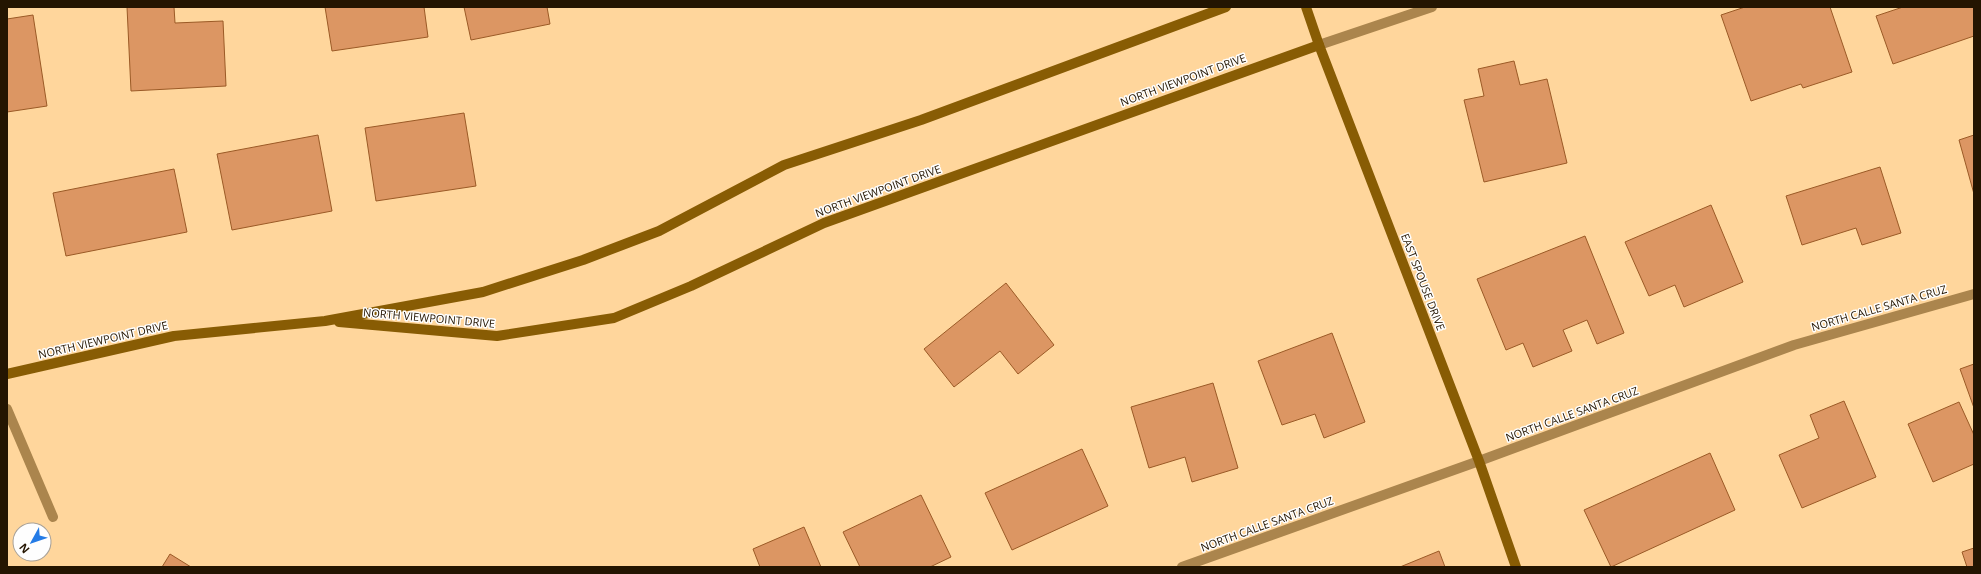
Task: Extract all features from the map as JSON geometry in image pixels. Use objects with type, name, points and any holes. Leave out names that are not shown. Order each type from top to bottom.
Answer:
[{"type":"main road","name":"NORTH VIEWPOINT DRIVE","points":[[7,374],[174,336],[325,321],[483,292],[583,260],[659,231],[784,165],[921,120],[1226,7]]},
{"type":"main road","name":"EAST SPOUSE DRIVE","points":[[1306,7],[1319,45],[1480,462],[1516,567]]},
{"type":"main road","name":"NORTH VIEWPOINT DRIVE","points":[[325,321],[497,336],[614,318],[691,286],[824,223],[1319,45]]},
{"type":"street","name":"NORTH VIEWPOINT DRIVE","points":[[1319,45],[1432,7]]},
{"type":"street","name":"NORTH CALLE SANTA CRUZ","points":[[1182,567],[1480,462],[1794,345],[1974,294]]},
{"type":"street","points":[[7,409],[53,517]]},
{"type":"building","points":[[127,7],[174,7],[175,23],[223,21],[226,86],[131,91]]},
{"type":"building","points":[[325,7],[424,7],[428,37],[332,51]]},
{"type":"building","points":[[464,7],[547,7],[550,24],[471,40]]},
{"type":"building","points":[[1745,7],[1830,7],[1852,72],[1803,88],[1801,84],[1751,101],[1721,15]]},
{"type":"building","points":[[1903,7],[1974,7],[1974,36],[1893,64],[1876,16]]},
{"type":"building","points":[[33,15],[47,106],[7,112],[7,19]]},
{"type":"building","points":[[1514,61],[1520,85],[1547,79],[1567,163],[1484,182],[1464,100],[1484,96],[1478,69]]},
{"type":"building","points":[[464,113],[476,186],[376,201],[365,128]]},
{"type":"building","points":[[318,135],[332,211],[232,230],[217,154]]},
{"type":"building","points":[[1974,135],[1974,194],[1959,140]]},
{"type":"building","points":[[1880,167],[1901,233],[1862,245],[1856,228],[1802,245],[1786,196]]},
{"type":"building","points":[[174,169],[187,232],[66,256],[53,193]]},
{"type":"building","points":[[1711,205],[1743,282],[1684,307],[1675,285],[1649,296],[1625,242]]},
{"type":"building","points":[[1585,236],[1624,333],[1597,344],[1587,320],[1563,330],[1572,351],[1533,367],[1523,343],[1506,350],[1477,279]]},
{"type":"building","points":[[1006,283],[1054,345],[1018,374],[1000,351],[954,387],[924,349]]},
{"type":"building","points":[[1332,333],[1365,422],[1324,438],[1315,414],[1282,425],[1258,361]]},
{"type":"building","points":[[1974,364],[1974,408],[1960,369]]},
{"type":"building","points":[[1213,383],[1238,468],[1192,482],[1185,457],[1149,468],[1131,407]]},
{"type":"building","points":[[1844,401],[1876,477],[1802,508],[1779,455],[1819,438],[1810,415]]},
{"type":"building","points":[[1959,402],[1974,435],[1974,464],[1933,482],[1908,424]]},
{"type":"building","points":[[1082,449],[1108,506],[1012,550],[985,493]]},
{"type":"building","points":[[1710,453],[1735,510],[1611,567],[1584,510]]},
{"type":"building","points":[[921,495],[951,557],[930,567],[860,567],[843,532]]},
{"type":"building","points":[[804,527],[821,567],[760,567],[753,549]]},
{"type":"building","points":[[1974,548],[1974,567],[1967,567],[1962,552]]},
{"type":"building","points":[[1439,551],[1445,567],[1400,567]]},
{"type":"building","points":[[170,554],[191,567],[162,567]]}]
